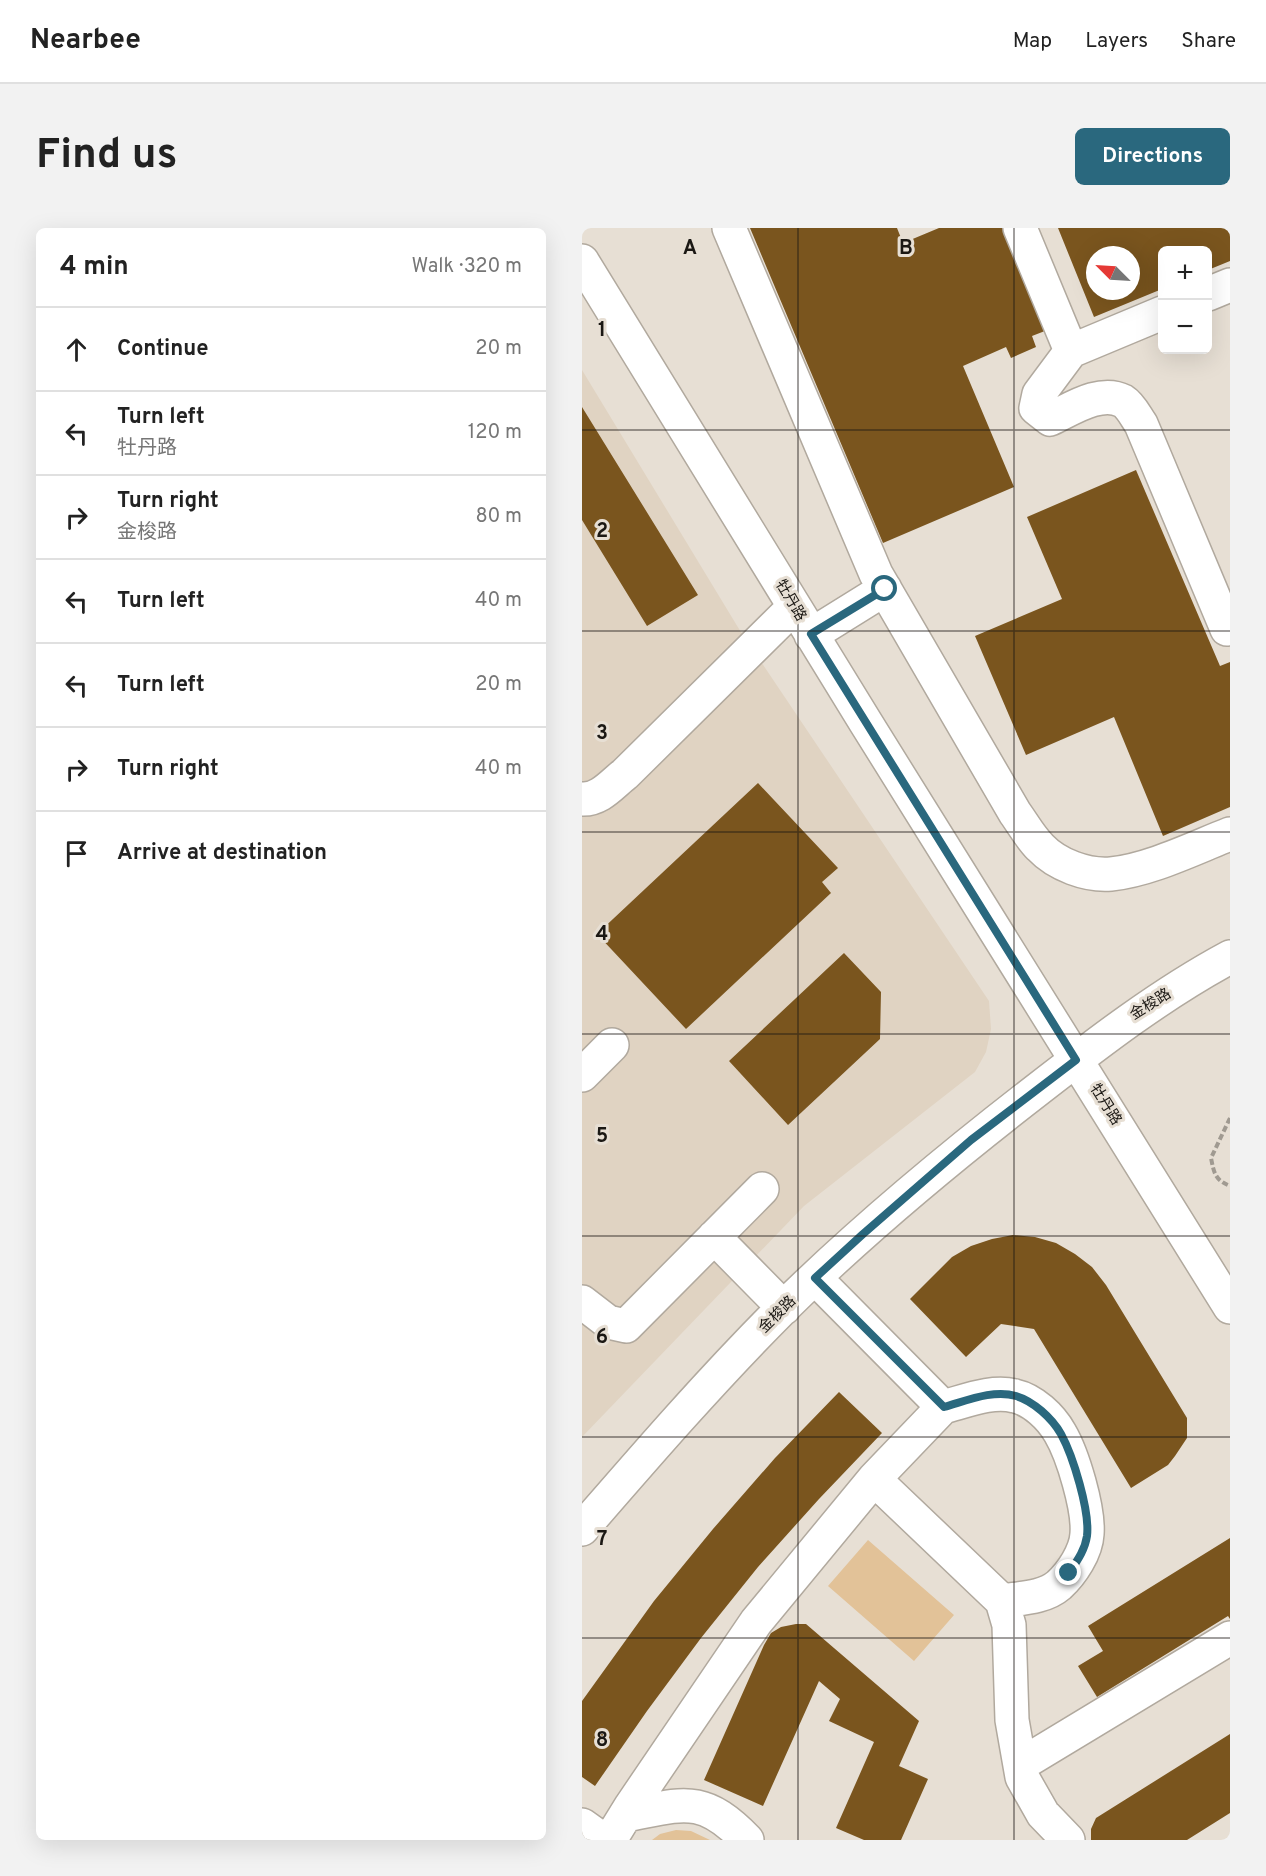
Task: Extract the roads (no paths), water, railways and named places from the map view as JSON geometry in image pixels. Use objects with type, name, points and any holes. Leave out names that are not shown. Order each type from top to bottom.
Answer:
[{"type":"street","points":[[729,228],[876,574],[1015,813],[1040,848],[1064,865],[1086,872],[1111,874],[1167,859],[1230,834]]},
{"type":"street","points":[[1020,228],[1071,351]]},
{"type":"street","name":"牡丹路","points":[[582,261],[794,607],[1230,1306]]},
{"type":"street","points":[[1212,292],[1230,285]]},
{"type":"street","points":[[1158,315],[1071,351],[1039,394],[1036,408],[1050,419],[1100,398],[1124,402],[1141,424],[1227,629],[1230,628]]},
{"type":"street","points":[[811,634],[885,589]]},
{"type":"street","points":[[582,799],[590,800],[599,796],[625,774],[794,607]]},
{"type":"street","name":"金梭路","points":[[582,1529],[697,1398],[784,1308],[863,1234],[971,1140],[1127,1021],[1230,957]]},
{"type":"street","points":[[582,1075],[612,1045]]},
{"type":"street","points":[[582,1302],[608,1323],[626,1326],[762,1189]]},
{"type":"street","points":[[714,1238],[784,1308]]},
{"type":"street","points":[[815,1278],[944,1407]]},
{"type":"street","points":[[618,1828],[756,1622],[874,1479],[944,1407],[994,1394],[1016,1396],[1041,1410],[1060,1432],[1074,1466],[1084,1506],[1087,1534],[1082,1553],[1058,1586],[1042,1595],[1002,1601]]},
{"type":"street","points":[[874,1479],[1002,1601],[1009,1625],[1012,1720],[1022,1777],[1043,1814],[1068,1840]]},
{"type":"street","points":[[1020,1765],[1230,1638]]},
{"type":"street","points":[[618,1828],[685,1804],[710,1810],[730,1822],[747,1840]]},
{"type":"street","points":[[582,1825],[603,1840]]}]
